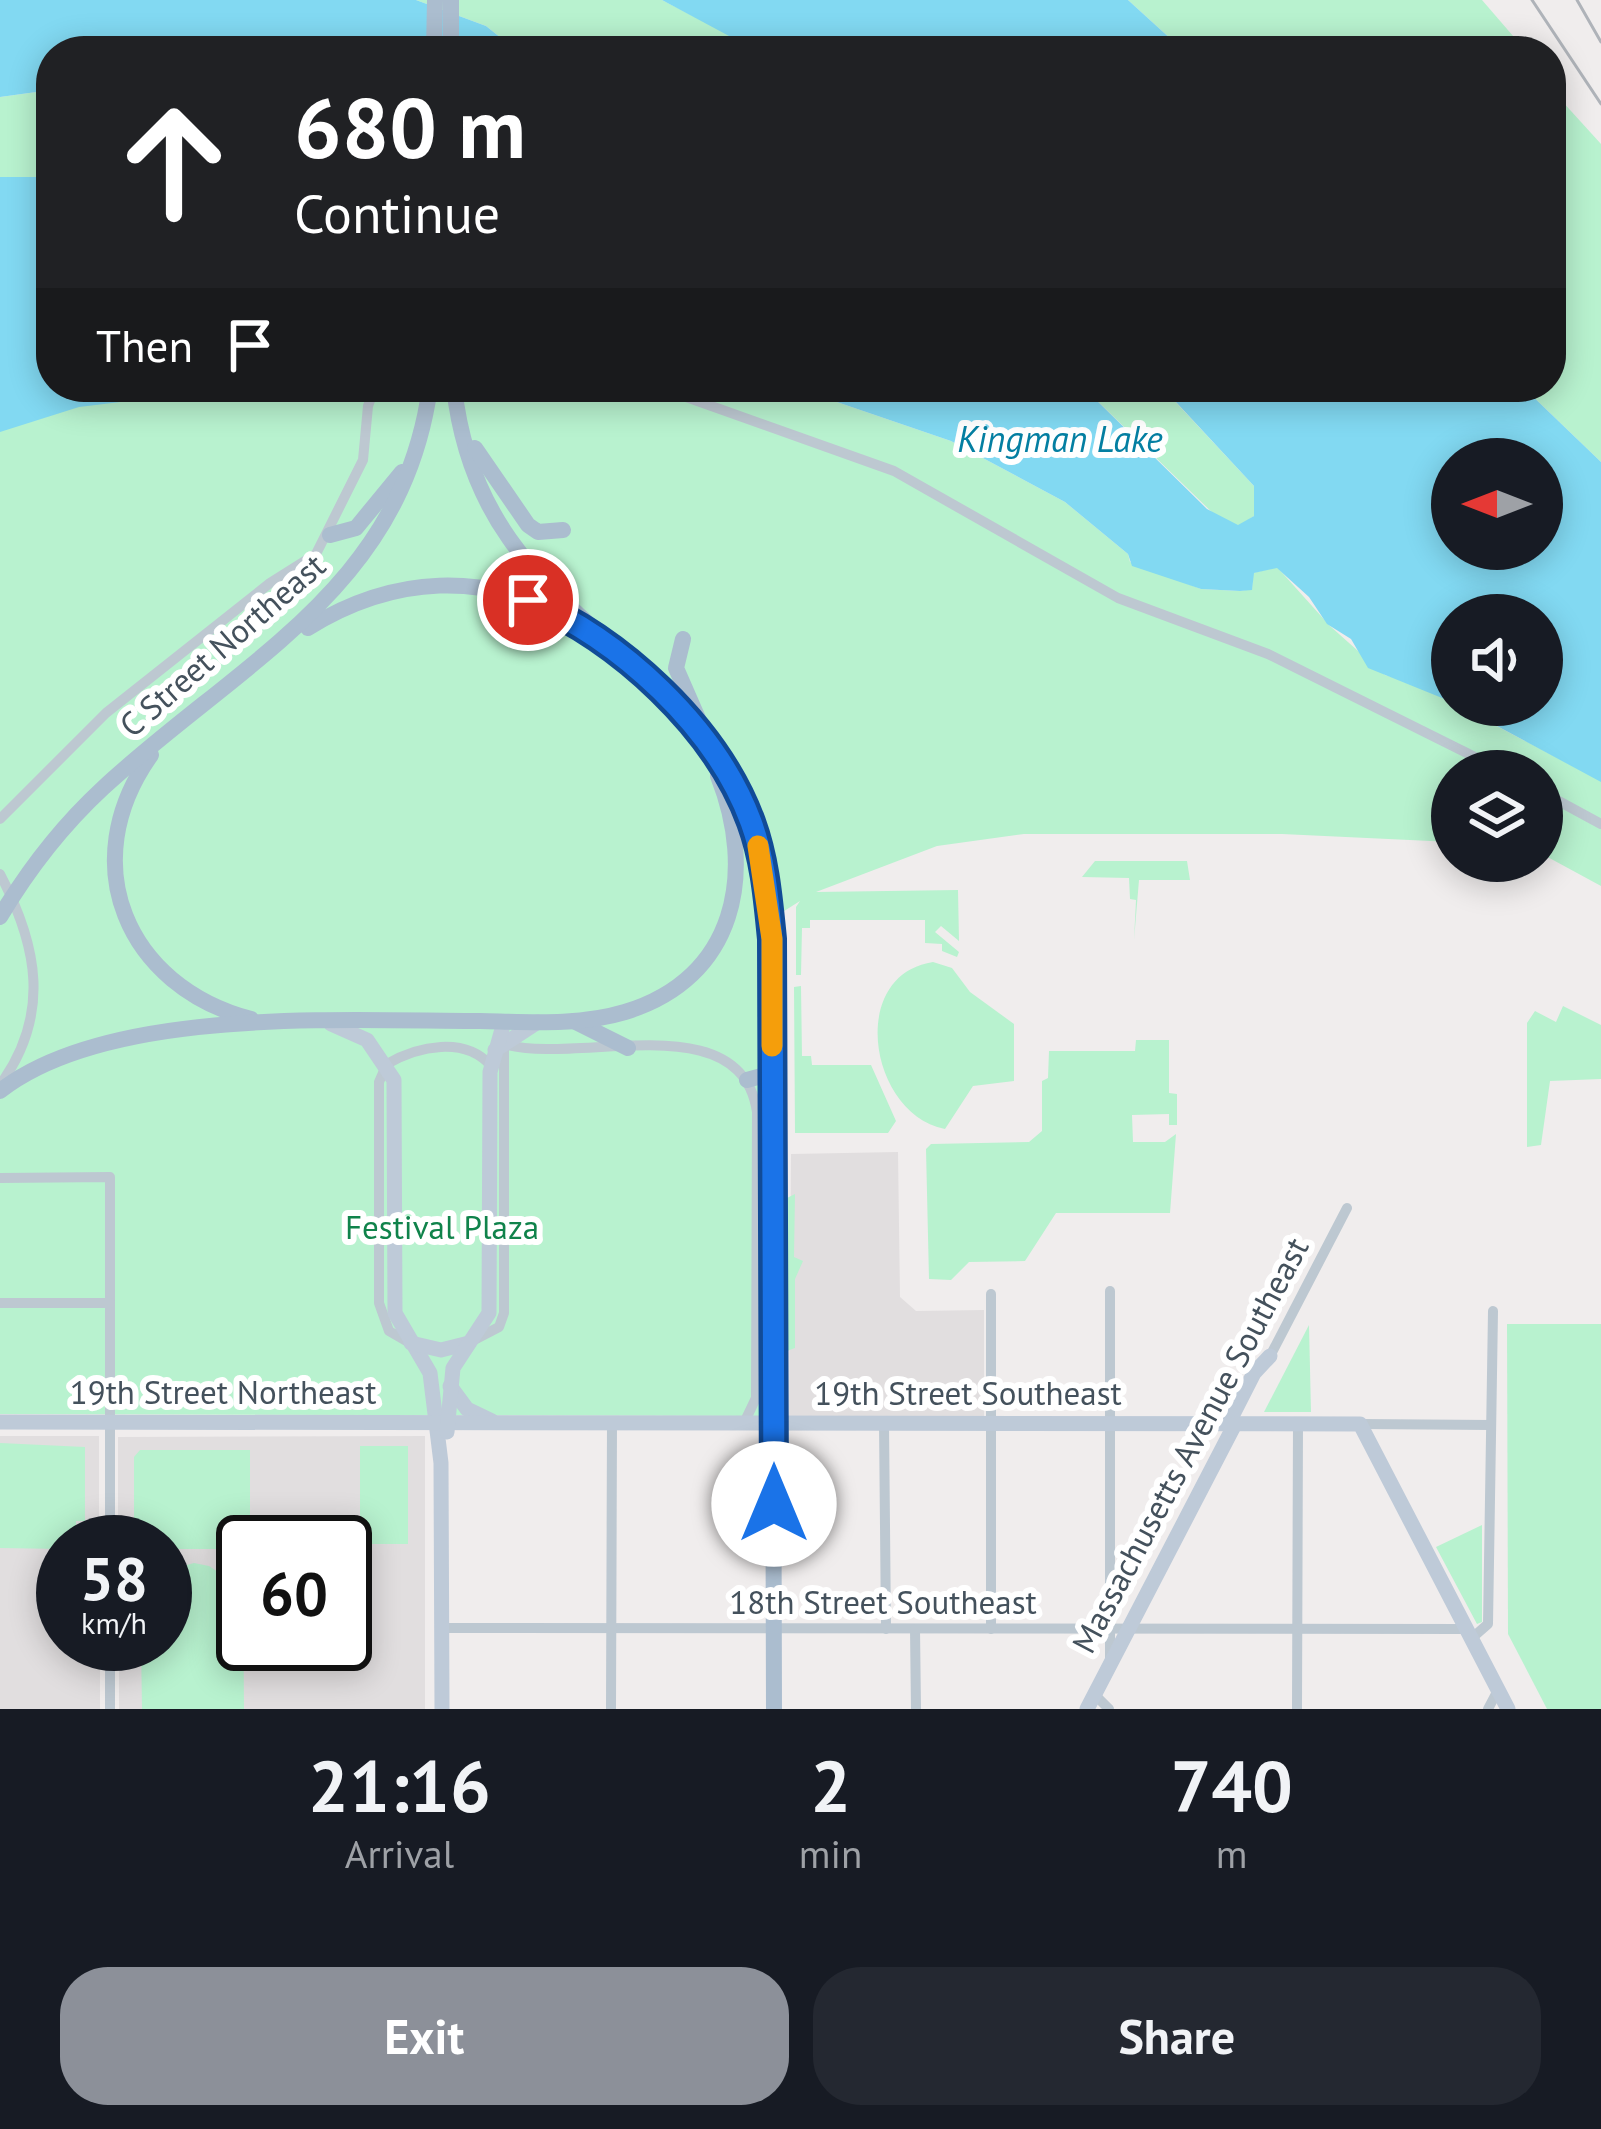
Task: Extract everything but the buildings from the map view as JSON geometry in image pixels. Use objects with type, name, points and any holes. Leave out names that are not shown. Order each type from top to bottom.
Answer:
[{"type":"main road","points":[[434,0],[434,36]]},
{"type":"main road","points":[[451,0],[451,36]]},
{"type":"main road","name":"C Street Northeast","points":[[0,917],[18,887],[107,784],[266,655],[315,611],[366,554],[403,491],[428,402]]},
{"type":"main road","points":[[456,402],[467,451],[496,518],[536,575],[671,703],[710,748]]},
{"type":"main road","points":[[458,402],[478,453],[528,525],[538,532],[563,530]]},
{"type":"main road","points":[[330,536],[356,528],[375,509],[409,462],[424,428]]},
{"type":"main road","points":[[266,655],[357,602],[439,584],[518,597],[598,638]]},
{"type":"main road","points":[[683,639],[676,668],[761,858],[770,914],[772,1073],[764,1166],[774,1423],[774,1709]]},
{"type":"main road","points":[[156,747],[125,800],[115,850],[124,914],[152,962],[220,1026]]},
{"type":"main road","points":[[0,1088],[80,1052],[220,1026],[574,1021],[636,1009],[679,983],[713,945],[737,888],[734,798]]},
{"type":"main road","points":[[196,999],[269,1023]]},
{"type":"main road","points":[[497,1053],[539,1021]]},
{"type":"main road","points":[[574,1021],[628,1048]]},
{"type":"main road","points":[[380,1022],[394,1085],[396,1319],[430,1373],[441,1423],[442,1709]]},
{"type":"main road","points":[[441,1423],[453,1367],[474,1340],[490,1307],[490,1148],[504,1022]]},
{"type":"main road","points":[[328,1023],[358,1034],[387,1064]]},
{"type":"main road","points":[[747,1080],[772,1073]]},
{"type":"main road","points":[[490,1148],[504,1164]]},
{"type":"main road","points":[[379,1235],[394,1254]]},
{"type":"main road","points":[[408,1342],[441,1351],[474,1340]]},
{"type":"main road","name":"Massachusetts Avenue Southeast","points":[[1090,1701],[1254,1373],[1270,1356]]},
{"type":"main road","points":[[450,1386],[467,1409],[498,1423]]},
{"type":"main road","name":"19th Street Northeast","points":[[0,1422],[441,1423]]},
{"type":"main road","name":"19th Street Southeast","points":[[441,1423],[1360,1424]]},
{"type":"main road","points":[[1360,1424],[1508,1709]]},
{"type":"street","points":[[0,819],[106,712],[270,583],[316,554],[330,536],[363,460],[373,402]]},
{"type":"street","points":[[700,402],[894,471],[1118,598],[1268,654],[1461,750]]},
{"type":"street","points":[[1563,803],[1601,824]]},
{"type":"street","points":[[0,874],[23,920],[37,988],[24,1042],[0,1088]]},
{"type":"street","points":[[408,1342],[389,1330],[381,1310],[378,1088],[387,1064],[418,1048],[497,1053],[628,1048],[709,1051],[729,1061],[747,1080],[764,1166]]},
{"type":"street","points":[[474,1340],[499,1327],[504,1313],[504,1164],[497,1053]]},
{"type":"street","points":[[0,1178],[110,1178],[110,1515]]},
{"type":"street","name":"Massachusetts Avenue Southeast","points":[[1270,1356],[1347,1208]]},
{"type":"street","points":[[744,1423],[756,1398],[765,1284]]},
{"type":"street","points":[[1110,1291],[1110,1664]]},
{"type":"street","points":[[991,1294],[991,1629]]},
{"type":"street","points":[[0,1303],[110,1303]]},
{"type":"street","points":[[1470,1633],[1488,1624],[1493,1311]]},
{"type":"street","points":[[611,1709],[612,1423]]},
{"type":"street","points":[[884,1423],[886,1628]]},
{"type":"street","points":[[1298,1423],[1298,1709]]},
{"type":"street","name":"19th Street Southeast","points":[[1360,1424],[1491,1425]]},
{"type":"street","name":"18th Street Southeast","points":[[442,1628],[1470,1633]]},
{"type":"street","points":[[915,1629],[916,1709]]},
{"type":"street","points":[[110,1671],[110,1709]]},
{"type":"street","points":[[1488,1709],[1498,1690]]},
{"type":"street","points":[[1090,1701],[1107,1700],[1109,1709]]},
{"type":"shaded area","points":[[898,1152],[900,1297],[916,1311],[984,1310],[984,1417],[789,1417],[791,1154]]},
{"type":"shaded area","points":[[0,1436],[99,1436],[99,1515],[36,1515],[36,1671],[100,1671],[100,1709],[0,1709]]},
{"type":"shaded area","points":[[425,1436],[425,1709],[119,1709],[119,1671],[192,1671],[192,1515],[118,1515],[118,1437]]},
{"type":"green space","points":[[416,0],[662,0],[728,34],[746,36],[498,36],[486,26]]},
{"type":"green space","points":[[1128,0],[1482,0],[1513,36],[1168,36]]},
{"type":"green space","points":[[36,92],[36,317],[0,309],[0,97]]},
{"type":"green space","points":[[1566,106],[1601,144],[1601,462],[1539,402],[1566,402]]},
{"type":"green space","name":"Festival Plaza","points":[[36,397],[36,402],[837,402],[951,441],[1065,502],[1128,554],[1130,562],[1201,589],[1252,589],[1253,573],[1277,567],[1330,626],[1385,675],[1431,691],[1431,726],[1497,726],[1542,750],[1431,750],[1431,841],[1282,834],[1024,834],[937,846],[816,892],[958,890],[959,941],[941,926],[935,932],[959,952],[957,957],[942,951],[942,944],[925,943],[925,920],[810,920],[810,928],[802,928],[801,975],[796,975],[796,907],[800,901],[762,925],[763,1416],[0,1414],[0,422]]},
{"type":"green space","points":[[1098,402],[1176,402],[1254,486],[1254,516],[1239,526],[1220,520]]},
{"type":"green space","points":[[1563,761],[1601,781],[1601,886],[1563,865]]},
{"type":"green space","points":[[1095,861],[1187,861],[1190,880],[1139,880],[1134,940],[1136,900],[1130,899],[1129,878],[1082,877]]},
{"type":"green space","points":[[933,962],[952,968],[970,992],[1014,1024],[1014,1081],[973,1086],[945,1129],[919,1118],[899,1098],[885,1073],[878,1045],[879,1017],[888,991],[906,972]]},
{"type":"green space","points":[[801,986],[802,1056],[811,1056],[812,1065],[871,1065],[896,1121],[888,1133],[795,1133],[794,987]]},
{"type":"green space","points":[[1563,1006],[1601,1025],[1601,1079],[1550,1081],[1541,1145],[1527,1147],[1527,1023],[1535,1011],[1556,1022]]},
{"type":"green space","points":[[1136,1040],[1169,1040],[1169,1093],[1177,1094],[1177,1125],[1169,1125],[1169,1114],[1132,1115],[1133,1142],[1165,1142],[1176,1134],[1170,1213],[1056,1213],[1025,1261],[969,1262],[951,1280],[929,1279],[926,1149],[931,1144],[1029,1142],[1042,1131],[1042,1081],[1048,1078],[1049,1051],[1135,1051]]},
{"type":"green space","points":[[795,1194],[794,1257],[803,1261],[795,1279],[795,1348],[787,1351],[782,1266],[787,1198]]},
{"type":"green space","points":[[1507,1324],[1601,1324],[1601,1709],[1547,1709],[1508,1634]]},
{"type":"green space","points":[[1309,1325],[1311,1412],[1264,1412]]},
{"type":"green space","points":[[0,1443],[85,1447],[85,1515],[36,1515],[36,1549],[0,1548]]},
{"type":"green space","points":[[360,1446],[408,1446],[408,1544],[372,1544],[372,1515],[360,1515]]},
{"type":"green space","points":[[140,1450],[250,1450],[250,1515],[216,1515],[216,1549],[192,1549],[192,1515],[134,1515],[134,1457]]},
{"type":"green space","points":[[1482,1525],[1482,1622],[1477,1624],[1436,1547]]},
{"type":"green space","points":[[192,1564],[216,1571],[216,1671],[244,1671],[244,1709],[142,1709],[141,1671],[192,1671]]},
{"type":"water","points":[[0,0],[416,0],[486,26],[498,36],[36,36],[36,92],[0,97]]},
{"type":"water","points":[[662,0],[1128,0],[1168,36],[729,36]]},
{"type":"water","points":[[0,177],[36,177],[36,402],[120,402],[79,407],[0,432]]},
{"type":"water","name":"Kingman Lake","points":[[837,402],[1098,402],[1207,509],[1238,525],[1254,516],[1254,486],[1176,402],[1539,402],[1601,462],[1601,782],[1563,762],[1563,750],[1542,750],[1497,726],[1563,726],[1563,594],[1431,594],[1431,694],[1368,668],[1351,639],[1327,624],[1309,597],[1277,568],[1254,573],[1252,590],[1201,589],[1132,566],[1128,554],[1065,502],[951,441]]},
{"type":"railway","points":[[1532,0],[1556,36]]},
{"type":"railway","points":[[1577,0],[1601,42]]},
{"type":"railway","points":[[1566,51],[1601,104]]},
{"type":"slow traffic","points":[[758,846],[772,939],[772,1046]]},
{"type":"route","points":[[528,600],[598,638],[671,703],[730,776],[760,853],[772,939],[774,1504]]}]
